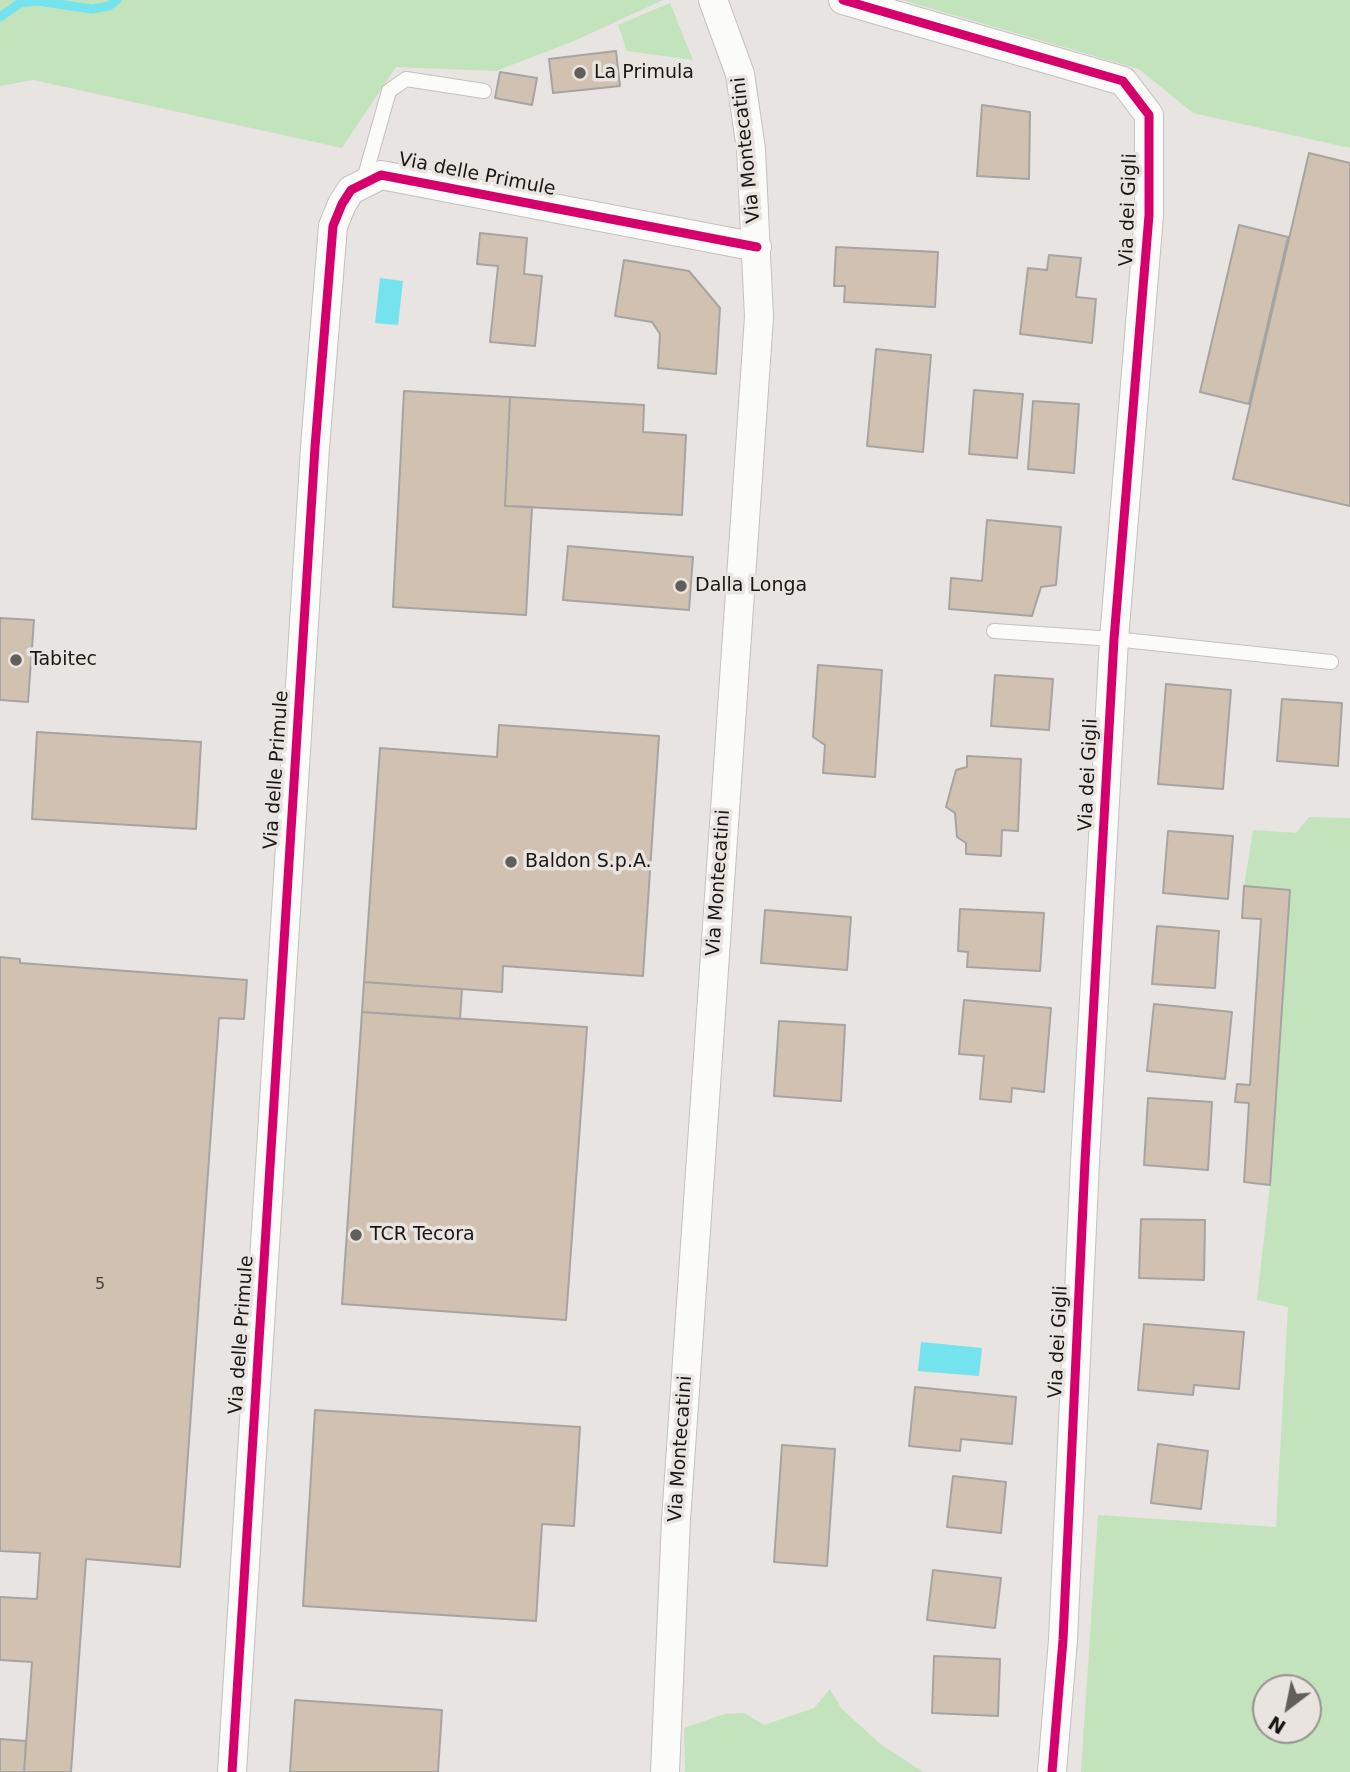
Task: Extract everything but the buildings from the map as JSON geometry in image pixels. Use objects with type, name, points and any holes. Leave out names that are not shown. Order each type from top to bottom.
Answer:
[{"type":"street","name":"Via Montecatini","points":[[666,1772],[676,1520],[759,317],[751,149],[740,74],[713,0]]},
{"type":"street","name":"Via dei Gigli","points":[[843,0],[1123,81],[1149,115],[1149,215],[1114,639],[1084,1174],[1063,1640],[1052,1772]]},
{"type":"street","name":"Via delle Primule","points":[[232,1772],[316,433],[333,226],[351,190],[381,175],[757,247]]},
{"type":"lane","points":[[362,184],[389,90],[406,79],[484,91]]},
{"type":"lane","points":[[994,631],[1114,639],[1331,662]]},
{"type":"green space","points":[[0,0],[663,0],[574,41],[496,71],[396,67],[342,148],[33,80],[0,86]]},
{"type":"green space","points":[[902,0],[1350,0],[1350,148],[1193,113],[1139,69]]},
{"type":"green space","points":[[670,3],[693,60],[627,51],[618,25]]},
{"type":"green space","points":[[1309,817],[1350,818],[1350,1772],[1081,1772],[1098,1515],[1276,1527],[1288,1307],[1257,1300],[1270,1185],[1290,890],[1244,886],[1253,830],[1296,833]]},
{"type":"green space","points":[[830,1689],[841,1708],[879,1743],[923,1772],[685,1772],[684,1728],[725,1714],[744,1713],[764,1725],[814,1708]]},
{"type":"water","points":[[380,278],[403,281],[398,325],[375,323]]},
{"type":"water","points":[[921,1342],[982,1348],[979,1376],[918,1371]]},
{"type":"waterway","points":[[0,17],[20,3],[38,1],[92,9],[109,6],[117,0]]},
{"type":"cycle path","points":[[843,0],[1123,81],[1149,115],[1149,215],[1114,639],[1085,1161],[1063,1640],[1052,1772]]},
{"type":"cycle path","points":[[232,1772],[315,447],[333,226],[351,190],[381,175],[757,247]]},
{"type":"place","name":"La Primula","points":[[580,73]]},
{"type":"place","name":"Dalla Longa","points":[[681,586]]},
{"type":"place","name":"Tabitec","points":[[16,660]]},
{"type":"place","name":"Baldon S.p.A.","points":[[511,862]]},
{"type":"place","name":"TCR Tecora","points":[[356,1235]]}]
